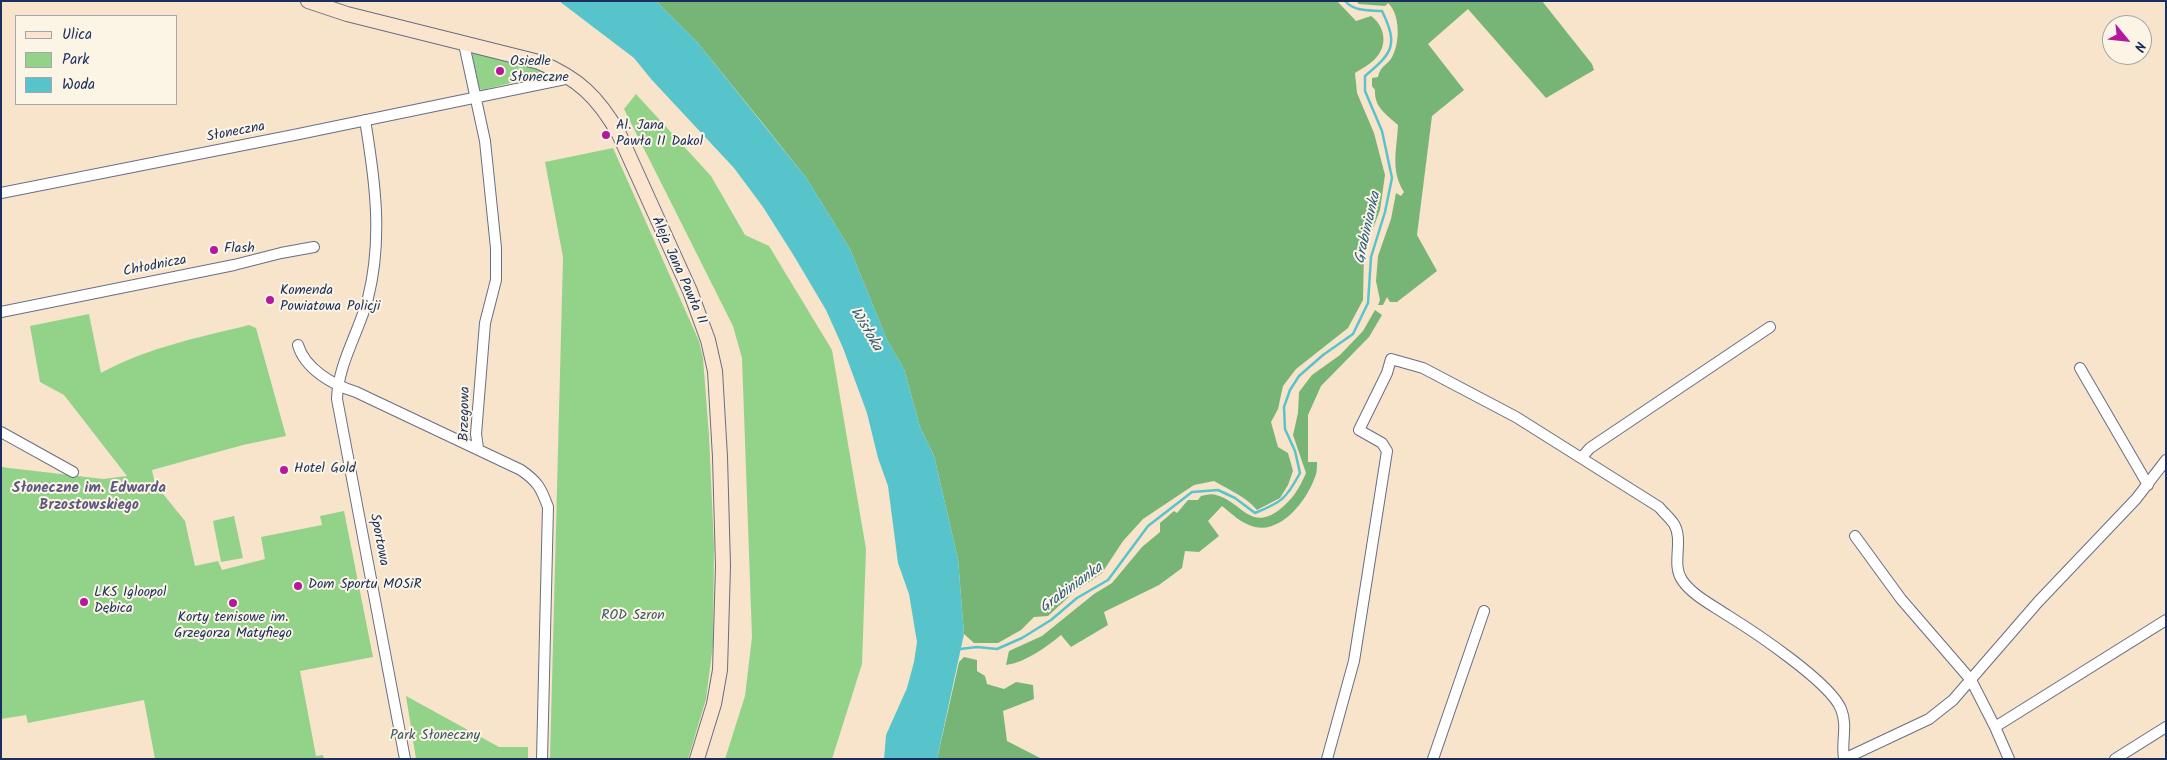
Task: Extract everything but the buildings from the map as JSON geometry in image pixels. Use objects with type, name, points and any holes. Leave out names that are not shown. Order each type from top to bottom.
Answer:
[{"type":"street","name":"Aleja Jana Pawła II","points":[[308,1],[348,14],[539,62],[582,85],[604,108],[619,134],[690,291],[708,340],[714,371],[720,457],[723,566],[720,670],[714,704],[697,759]]},
{"type":"street","points":[[464,44],[475,98]]},
{"type":"street","name":"Słoneczna","points":[[1,193],[570,78]]},
{"type":"street","name":"Brzegowa","points":[[475,98],[485,141],[496,248],[496,280],[485,323],[476,434],[478,448],[521,470],[535,480],[541,489],[548,507],[542,759]]},
{"type":"street","name":"Sportowa","points":[[365,120],[376,189],[377,245],[368,298],[337,386],[337,399],[405,759]]},
{"type":"street","name":"Chłodnicza","points":[[1,312],[234,265],[281,253],[314,248]]},
{"type":"street","points":[[1582,457],[1590,448],[1770,326]]},
{"type":"street","points":[[298,345],[300,353],[311,367],[337,386],[356,392],[466,445],[478,448]]},
{"type":"street","points":[[1327,759],[1354,661],[1387,451],[1382,443],[1359,430],[1387,373],[1391,359],[1423,368],[1516,417],[1582,457],[1658,507],[1674,524],[1679,540],[1677,565],[1681,579],[1706,602],[1765,639],[1821,684],[1841,708],[1846,727],[1844,759],[1929,719],[1954,700],[2038,602],[2148,485],[2166,460]]},
{"type":"street","points":[[2080,368],[2148,485]]},
{"type":"street","points":[[1,432],[73,472]]},
{"type":"street","points":[[1855,536],[1901,599],[1971,680],[2009,759]]},
{"type":"street","points":[[1433,759],[1484,611]]},
{"type":"street","points":[[1995,727],[2166,620]]},
{"type":"street","points":[[2115,759],[2166,727]]},
{"type":"green space","points":[[656,1],[1337,1],[1356,21],[1371,16],[1376,20],[1382,31],[1382,49],[1372,62],[1355,73],[1357,93],[1374,133],[1385,175],[1380,210],[1364,252],[1363,300],[1348,328],[1296,369],[1283,386],[1278,409],[1271,422],[1278,447],[1288,453],[1293,471],[1288,485],[1280,498],[1257,510],[1242,497],[1214,481],[1194,485],[1143,519],[1123,541],[1102,573],[1073,593],[1048,616],[1034,617],[1021,630],[998,643],[974,643],[964,634],[958,559],[934,456],[920,427],[904,369],[887,340],[850,249],[807,179],[697,42]]},
{"type":"green space","points":[[1356,1],[1542,1],[1592,64],[1594,70],[1546,98],[1468,9],[1428,44],[1464,90],[1432,116],[1417,235],[1437,271],[1397,302],[1390,302],[1387,297],[1383,305],[1378,305],[1380,300],[1376,281],[1378,256],[1391,219],[1396,193],[1401,196],[1404,192],[1397,176],[1396,167],[1398,125],[1385,114],[1376,101],[1372,78],[1378,77],[1381,69],[1391,58],[1397,43],[1398,28],[1395,14],[1388,3],[1385,6],[1359,4]]},
{"type":"green space","points":[[472,52],[531,66],[547,74],[482,90],[478,88]]},
{"type":"green space","points":[[636,94],[711,176],[745,235],[769,246],[832,350],[866,549],[862,664],[832,759],[725,759],[745,696],[752,637],[742,358],[733,326],[624,109]]},
{"type":"green space","name":"ROD Szron","points":[[613,148],[699,341],[703,358],[714,547],[713,645],[706,699],[688,759],[550,759],[563,257],[545,162]]},
{"type":"green space","points":[[1375,310],[1382,315],[1369,337],[1321,386],[1308,415],[1308,462],[1317,462],[1317,472],[1300,505],[1292,513],[1275,525],[1265,528],[1255,527],[1241,521],[1222,506],[1208,521],[1219,536],[1199,552],[1185,551],[1182,568],[1159,585],[1104,612],[1108,625],[1071,647],[1061,635],[1028,658],[1006,665],[1009,651],[1042,636],[1094,594],[1112,583],[1142,547],[1160,532],[1160,523],[1174,511],[1177,513],[1188,500],[1198,500],[1201,496],[1214,494],[1225,498],[1253,517],[1260,518],[1269,516],[1288,502],[1298,489],[1306,473],[1293,435],[1298,413],[1299,392],[1312,375],[1340,355],[1363,331]]},
{"type":"green space","points":[[89,314],[101,373],[137,356],[174,344],[249,325],[256,328],[286,436],[243,445],[152,470],[155,484],[185,521],[195,566],[218,561],[222,570],[265,559],[261,537],[322,525],[320,516],[344,511],[373,657],[300,671],[316,756],[323,755],[324,759],[155,759],[144,700],[28,723],[26,715],[1,719],[1,467],[103,479],[127,476],[64,395],[40,382],[30,326]]},
{"type":"green space","points":[[234,516],[243,558],[221,562],[213,521]]},
{"type":"green space","points":[[964,657],[977,660],[977,671],[985,676],[987,684],[1004,689],[1016,682],[1033,685],[1034,699],[1003,711],[1007,741],[1042,759],[937,759],[959,662]]},
{"type":"green space","name":"Park Słoneczny","points":[[406,696],[499,747],[528,747],[528,759],[416,759]]},
{"type":"water","name":"Wisłoka","points":[[559,1],[656,1],[697,42],[807,179],[850,249],[887,340],[904,369],[920,427],[934,456],[958,559],[964,634],[937,759],[884,759],[886,735],[907,688],[917,642],[909,594],[898,563],[888,486],[878,458],[867,413],[843,348],[826,310],[763,207],[734,168],[651,79],[634,58]]},
{"type":"waterway","name":"Grabinianka","points":[[960,649],[977,647],[997,649],[1022,638],[1051,620],[1077,598],[1108,580],[1148,526],[1192,492],[1218,490],[1235,498],[1255,513],[1282,499],[1295,482],[1300,473],[1295,451],[1285,429],[1284,407],[1290,390],[1299,376],[1323,355],[1353,334],[1368,303],[1371,257],[1385,212],[1392,178],[1382,131],[1365,91],[1365,76],[1387,55],[1391,41],[1390,33],[1382,11],[1357,9],[1345,1]]},
{"type":"place","name":"Osiedle Słoneczne","points":[[500,71]]},
{"type":"place","name":"Al. Jana Pawła II Dakol","points":[[606,135]]},
{"type":"place","name":"Flash","points":[[214,250]]},
{"type":"place","name":"Komenda Powiatowa Policji","points":[[270,300]]},
{"type":"place","name":"Hotel Gold","points":[[284,470]]},
{"type":"place","name":"Dom Sportu MOSiR","points":[[298,586]]},
{"type":"place","name":"LKS Igloopol Dębica","points":[[84,602]]},
{"type":"place","name":"Korty tenisowe im. Grzegorza Matyfiego","points":[[233,603]]},
{"type":"district","name":"Słoneczne im. Edwarda Brzostowskiego","points":[[89,498]]}]
